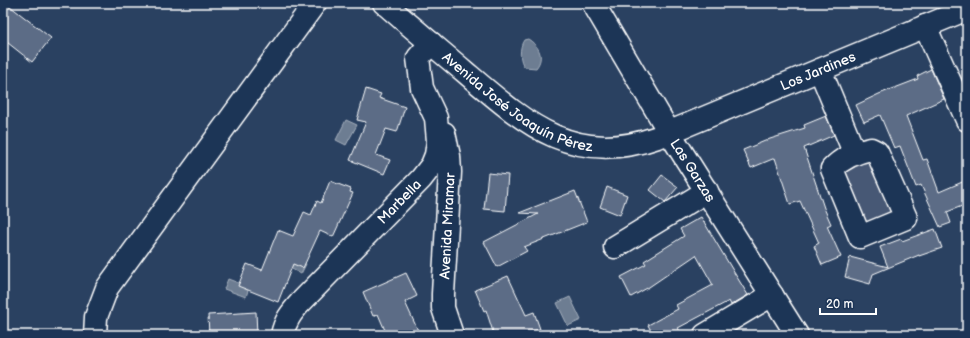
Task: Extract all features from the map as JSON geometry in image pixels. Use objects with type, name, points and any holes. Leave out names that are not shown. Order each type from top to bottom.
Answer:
[{"type":"street","points":[[95,335],[96,317],[107,288],[315,3]]},
{"type":"street","name":"Avenida José Joaquín Pérez","points":[[384,3],[494,98],[538,129],[560,139],[583,145],[621,146],[646,141],[669,132]]},
{"type":"street","name":"Las Garzas","points":[[593,3],[669,132],[797,335]]},
{"type":"street","name":"Los Jardines","points":[[669,132],[967,9]]},
{"type":"street","points":[[925,26],[967,120]]},
{"type":"street","name":"Marbella","points":[[282,335],[289,315],[421,179],[432,165],[436,155],[438,141],[436,118],[422,88],[418,58],[431,44]]},
{"type":"street","points":[[820,70],[854,152]]},
{"type":"street","name":"Avenida Miramar","points":[[436,118],[445,136],[449,156],[450,189],[443,308],[452,335]]},
{"type":"street","points":[[615,247],[707,191]]},
{"type":"street","points":[[705,335],[772,295]]},
{"type":"shaded area","points":[[528,39],[538,48],[540,52],[539,64],[536,68],[525,67],[522,62],[520,54],[521,46],[524,40]]},
{"type":"shaded area","points":[[346,120],[357,125],[346,145],[336,140]]},
{"type":"shaded area","points":[[869,160],[897,210],[870,226],[863,223],[842,176],[846,169]]},
{"type":"shaded area","points":[[287,254],[306,264],[301,274],[281,263]]},
{"type":"shaded area","points":[[228,279],[249,287],[246,297],[224,289]]},
{"type":"shaded area","points":[[570,297],[581,320],[568,326],[557,303]]},
{"type":"building","points":[[3,3],[6,3],[51,38],[32,62],[3,39]]},
{"type":"building","points":[[931,69],[944,99],[906,116],[923,160],[927,159],[939,192],[967,180],[967,204],[947,212],[951,223],[940,227],[921,185],[916,187],[900,146],[894,148],[880,115],[864,122],[856,105],[879,94],[918,79],[917,76]]},
{"type":"building","points":[[366,89],[381,94],[379,98],[405,107],[397,132],[386,129],[376,155],[390,160],[384,174],[350,160],[366,122],[357,120]]},
{"type":"building","points":[[826,116],[834,135],[804,148],[824,208],[831,224],[827,226],[841,257],[822,265],[814,246],[819,243],[800,201],[790,204],[775,158],[751,168],[743,150],[770,139],[805,128],[804,125]]},
{"type":"building","points":[[488,173],[508,175],[505,211],[484,209]]},
{"type":"building","points":[[662,175],[678,187],[665,202],[650,190]]},
{"type":"building","points":[[330,181],[351,189],[350,192],[353,193],[333,237],[320,231],[303,268],[293,264],[278,302],[238,286],[247,264],[262,270],[278,230],[293,236],[304,212],[311,215],[317,201],[321,203]]},
{"type":"building","points":[[607,187],[627,195],[620,215],[600,207]]},
{"type":"building","points":[[575,191],[587,222],[524,247],[527,251],[497,267],[484,242],[538,214],[519,213]]},
{"type":"building","points":[[701,217],[748,295],[731,305],[729,301],[678,328],[682,335],[653,335],[648,325],[678,309],[676,305],[713,285],[696,255],[649,287],[631,297],[621,277],[646,264],[644,261],[684,236],[680,229]]},
{"type":"building","points":[[935,229],[942,248],[919,255],[873,274],[870,284],[845,277],[850,257],[888,267],[880,247]]},
{"type":"building","points":[[406,273],[417,296],[405,302],[420,335],[387,335],[378,314],[373,316],[363,292]]},
{"type":"building","points":[[508,276],[526,315],[534,312],[540,329],[521,335],[494,335],[486,310],[484,311],[475,290]]},
{"type":"building","points":[[256,312],[257,335],[209,335],[208,315]]}]
